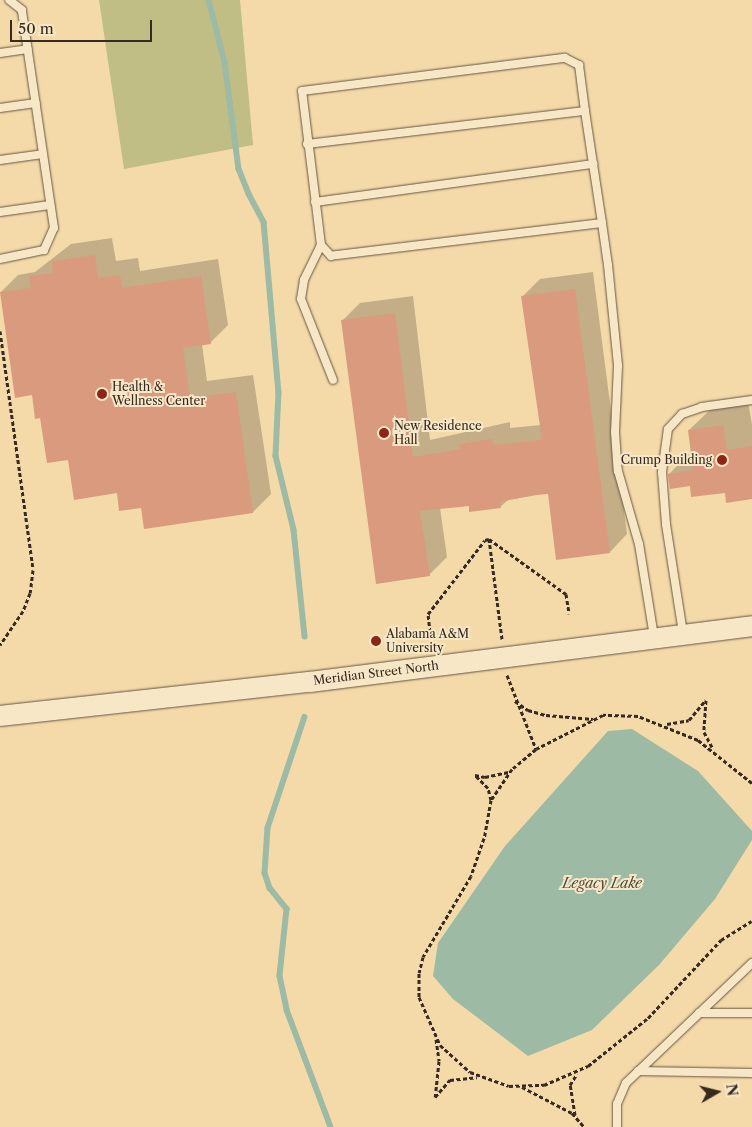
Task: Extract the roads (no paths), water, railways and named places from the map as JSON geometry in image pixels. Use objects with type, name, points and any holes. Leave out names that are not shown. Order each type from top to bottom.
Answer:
[{"type":"street","name":"Meridian Street North","points":[[0,716],[504,658],[752,626]]},
{"type":"lane","points":[[0,1],[9,0],[22,10],[53,237],[44,250],[0,259]]},
{"type":"lane","points":[[0,53],[28,49]]},
{"type":"lane","points":[[333,380],[302,299],[304,280],[321,245],[307,144],[302,91],[565,58],[579,65],[602,223],[618,366],[615,432],[618,471],[639,544],[654,639]]},
{"type":"lane","points":[[0,108],[36,103]]},
{"type":"lane","points":[[307,144],[586,111]]},
{"type":"lane","points":[[0,160],[43,154]]},
{"type":"lane","points":[[315,202],[593,164]]},
{"type":"lane","points":[[0,212],[50,205]]},
{"type":"lane","points":[[321,245],[331,256],[602,223]]},
{"type":"lane","points":[[684,635],[666,524],[662,481],[668,429],[682,414],[702,407],[752,400]]},
{"type":"lane","points":[[616,1127],[617,1104],[626,1083],[752,963]]},
{"type":"lane","points":[[699,1013],[752,1013]]},
{"type":"lane","points":[[638,1071],[752,1073]]},
{"type":"water","name":"Legacy Lake","points":[[632,729],[698,771],[752,831],[752,840],[715,899],[659,965],[592,1030],[528,1056],[453,999],[433,976],[438,943],[505,846],[608,731]]},
{"type":"waterway","points":[[209,0],[225,63],[239,169],[249,194],[264,222],[279,392],[276,456],[294,530],[305,636]]},
{"type":"waterway","points":[[305,717],[268,828],[265,873],[270,888],[287,909],[280,976],[287,1010],[331,1127]]},
{"type":"place","name":"Health & Wellness Center","points":[[102,394]]},
{"type":"place","name":"New Residence Hall","points":[[384,433]]},
{"type":"place","name":"Crump Building","points":[[722,460]]},
{"type":"place","name":"Alabama A&M University","points":[[376,641]]}]
